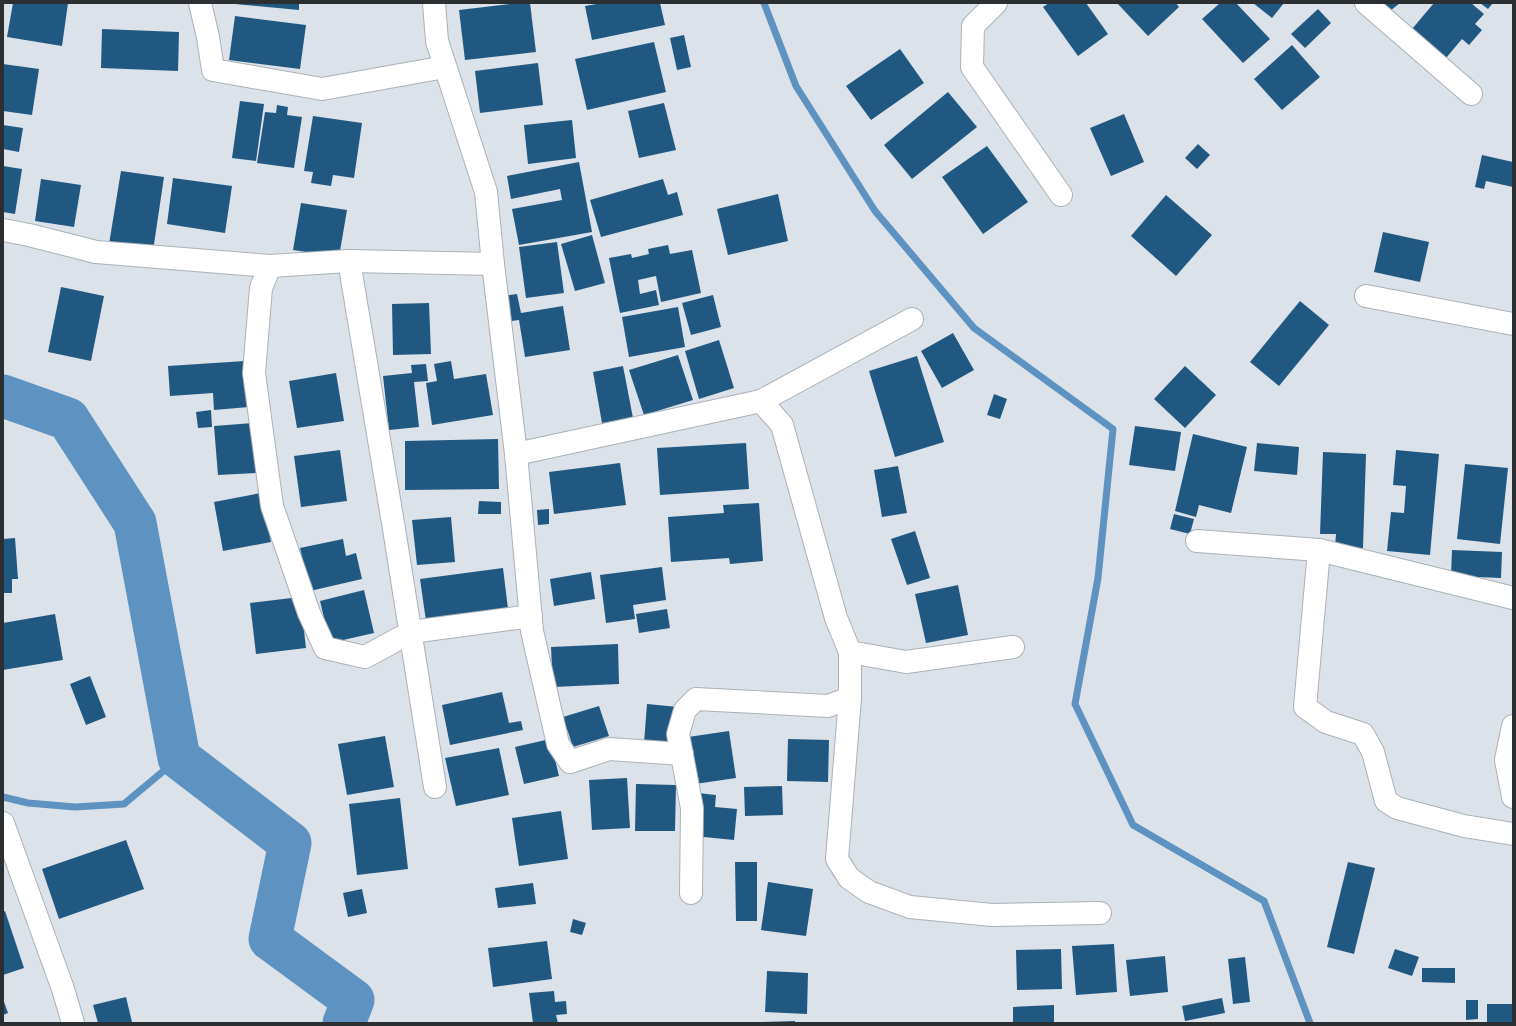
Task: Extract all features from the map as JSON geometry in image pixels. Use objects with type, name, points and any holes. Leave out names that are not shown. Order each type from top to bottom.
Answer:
[{"type":"street","points":[[200,3],[208,37],[213,70],[322,89],[445,67]]},
{"type":"street","points":[[434,3],[438,41],[445,67],[486,192],[516,454],[532,631],[558,744],[570,762],[609,749],[682,754]]},
{"type":"street","points":[[996,3],[973,26],[972,67],[1061,195]]},
{"type":"street","points":[[1366,3],[1471,94]]},
{"type":"street","points":[[3,230],[96,252],[270,266],[349,261],[494,264]]},
{"type":"street","points":[[349,261],[435,787]]},
{"type":"street","points":[[270,266],[261,288],[254,373],[272,506],[309,613],[324,648],[365,657],[410,632],[531,616]]},
{"type":"street","points":[[1366,296],[1513,324]]},
{"type":"street","points":[[516,454],[761,401],[912,319]]},
{"type":"street","points":[[761,401],[782,425],[836,618],[850,652],[850,698],[837,859],[849,878],[869,892],[910,907],[992,915],[1100,913]]},
{"type":"street","points":[[1197,541],[1318,550],[1513,598]]},
{"type":"street","points":[[1318,550],[1305,707],[1326,722],[1363,734],[1373,752],[1386,801],[1397,808],[1464,826],[1513,834]]},
{"type":"street","points":[[850,652],[906,662],[1013,647]]},
{"type":"street","points":[[691,893],[692,808],[678,734],[685,710],[696,699],[828,706],[850,698]]},
{"type":"street","points":[[1513,726],[1506,760],[1513,797]]},
{"type":"street","points":[[3,823],[63,989],[73,1023]]},
{"type":"building","points":[[13,3],[68,3],[62,46],[7,37]]},
{"type":"building","points":[[299,3],[299,10],[235,4]]},
{"type":"building","points":[[530,3],[536,52],[465,60],[459,10]]},
{"type":"building","points":[[602,3],[660,3],[665,25],[592,40],[585,6]]},
{"type":"building","points":[[1049,3],[1086,3],[1108,34],[1078,56],[1043,7]]},
{"type":"building","points":[[1117,3],[1176,3],[1179,7],[1148,36]]},
{"type":"building","points":[[1220,3],[1236,3],[1270,39],[1243,63],[1202,19]]},
{"type":"building","points":[[1253,3],[1284,3],[1272,18]]},
{"type":"building","points":[[1375,3],[1400,3],[1385,15]]},
{"type":"building","points":[[1434,3],[1471,3],[1484,14],[1475,24],[1482,30],[1469,45],[1462,39],[1446,58],[1412,29]]},
{"type":"building","points":[[1480,3],[1493,3],[1488,9]]},
{"type":"building","points":[[1318,9],[1331,23],[1305,48],[1291,34]]},
{"type":"building","points":[[235,16],[306,25],[300,69],[229,60]]},
{"type":"building","points":[[102,29],[179,32],[178,71],[101,68]]},
{"type":"building","points":[[684,35],[691,67],[677,70],[670,38]]},
{"type":"building","points":[[654,42],[666,92],[587,110],[575,59]]},
{"type":"building","points":[[1292,45],[1320,77],[1282,110],[1254,79]]},
{"type":"building","points":[[900,49],[924,83],[871,120],[846,86]]},
{"type":"building","points":[[538,63],[543,105],[480,113],[475,71]]},
{"type":"building","points":[[3,64],[39,69],[32,115],[3,111]]},
{"type":"building","points":[[948,92],[977,127],[912,179],[884,145]]},
{"type":"building","points":[[240,101],[264,104],[256,161],[232,158]]},
{"type":"building","points":[[664,103],[676,150],[639,158],[628,111]]},
{"type":"building","points":[[277,105],[288,107],[287,115],[302,117],[294,168],[257,163],[265,112],[276,113]]},
{"type":"building","points":[[1124,114],[1144,162],[1111,176],[1090,128]]},
{"type":"building","points":[[313,116],[362,123],[354,178],[333,175],[331,186],[311,183],[313,172],[304,171]]},
{"type":"building","points":[[572,120],[576,158],[528,164],[524,125]]},
{"type":"building","points":[[3,125],[23,128],[19,152],[3,149]]},
{"type":"building","points":[[1198,144],[1210,155],[1197,169],[1185,158]]},
{"type":"building","points":[[987,146],[1028,202],[983,234],[942,177]]},
{"type":"building","points":[[1482,155],[1513,162],[1513,187],[1486,181],[1484,189],[1475,187]]},
{"type":"building","points":[[579,162],[592,232],[519,245],[512,209],[562,200],[560,189],[511,199],[507,176]]},
{"type":"building","points":[[3,166],[22,169],[15,214],[3,212]]},
{"type":"building","points":[[121,171],[164,177],[153,251],[109,244]]},
{"type":"building","points":[[173,178],[232,186],[225,233],[167,224]]},
{"type":"building","points":[[41,179],[81,185],[74,227],[35,221]]},
{"type":"building","points":[[663,179],[668,195],[677,192],[683,215],[601,237],[590,200]]},
{"type":"building","points":[[778,194],[788,241],[728,255],[717,209]]},
{"type":"building","points":[[1166,195],[1212,235],[1176,276],[1131,236]]},
{"type":"building","points":[[301,203],[347,210],[339,257],[293,250]]},
{"type":"building","points":[[1383,232],[1429,242],[1420,282],[1374,272]]},
{"type":"building","points":[[592,235],[605,283],[575,291],[561,244]]},
{"type":"building","points":[[557,242],[564,293],[526,298],[519,247]]},
{"type":"building","points":[[668,245],[670,254],[692,250],[701,293],[661,302],[656,276],[638,280],[640,294],[656,290],[659,305],[620,313],[609,258],[631,254],[632,258],[649,254],[648,249]]},
{"type":"building","points":[[61,287],[104,296],[91,361],[48,352]]},
{"type":"building","points":[[517,294],[521,313],[563,306],[570,350],[525,357],[519,320],[505,322],[501,296]]},
{"type":"building","points":[[713,295],[721,327],[691,335],[682,303]]},
{"type":"building","points":[[1300,301],[1329,325],[1279,386],[1250,362]]},
{"type":"building","points":[[429,303],[431,354],[393,355],[392,304]]},
{"type":"building","points":[[678,307],[685,347],[629,357],[622,317]]},
{"type":"building","points":[[953,333],[974,370],[942,388],[921,351]]},
{"type":"building","points":[[719,340],[734,388],[699,399],[685,351]]},
{"type":"building","points":[[678,355],[693,400],[644,415],[629,370]]},
{"type":"building","points":[[917,356],[944,442],[895,457],[869,371]]},
{"type":"building","points":[[245,361],[249,407],[214,410],[213,393],[170,396],[168,366]]},
{"type":"building","points":[[451,361],[454,379],[486,374],[493,415],[432,425],[426,383],[437,381],[434,364]]},
{"type":"building","points":[[426,364],[428,381],[414,382],[419,427],[389,430],[383,376],[412,373],[411,365]]},
{"type":"building","points":[[623,366],[633,418],[602,423],[593,372]]},
{"type":"building","points":[[1185,366],[1216,395],[1185,428],[1154,399]]},
{"type":"building","points":[[336,373],[344,421],[297,428],[289,381]]},
{"type":"building","points":[[994,394],[1007,399],[1000,419],[987,415]]},
{"type":"building","points":[[211,410],[212,427],[198,428],[196,412]]},
{"type":"building","points":[[253,423],[256,473],[218,475],[214,426]]},
{"type":"building","points":[[1135,426],[1181,432],[1175,471],[1129,465]]},
{"type":"building","points":[[1193,434],[1247,447],[1231,513],[1199,505],[1196,517],[1175,511]]},
{"type":"building","points":[[498,439],[499,489],[405,490],[405,441]]},
{"type":"building","points":[[746,443],[749,489],[660,495],[657,448]]},
{"type":"building","points":[[1257,443],[1299,447],[1297,475],[1254,471]]},
{"type":"building","points":[[340,450],[347,501],[301,507],[294,456]]},
{"type":"building","points":[[1396,450],[1439,454],[1430,555],[1387,551],[1391,512],[1404,513],[1406,486],[1393,485]]},
{"type":"building","points":[[1323,452],[1366,454],[1363,548],[1335,547],[1336,534],[1320,534]]},
{"type":"building","points":[[620,463],[626,505],[554,514],[549,472]]},
{"type":"building","points":[[1465,464],[1508,468],[1500,544],[1457,539]]},
{"type":"building","points":[[898,466],[907,513],[882,517],[874,470]]},
{"type":"building","points":[[261,493],[271,542],[223,551],[214,502]]},
{"type":"building","points":[[479,501],[501,502],[501,514],[478,514]]},
{"type":"building","points":[[759,503],[763,561],[730,564],[729,558],[671,562],[668,517],[724,513],[723,505]]},
{"type":"building","points":[[549,509],[549,524],[538,525],[537,510]]},
{"type":"building","points":[[1174,514],[1194,519],[1190,534],[1170,529]]},
{"type":"building","points":[[451,517],[455,562],[417,565],[412,520]]},
{"type":"building","points":[[915,531],[930,578],[907,585],[891,539]]},
{"type":"building","points":[[15,538],[18,579],[12,579],[12,593],[3,593],[3,539]]},
{"type":"building","points":[[343,539],[346,556],[356,553],[362,579],[310,591],[300,548]]},
{"type":"building","points":[[1452,550],[1502,552],[1501,578],[1451,576]]},
{"type":"building","points":[[662,567],[666,600],[633,605],[635,619],[606,623],[600,575]]},
{"type":"building","points":[[503,568],[508,609],[426,621],[420,579]]},
{"type":"building","points":[[591,572],[595,599],[554,606],[550,579]]},
{"type":"building","points":[[958,585],[968,635],[926,643],[915,594]]},
{"type":"building","points":[[364,590],[374,633],[330,643],[320,601]]},
{"type":"building","points":[[300,597],[306,648],[256,654],[250,603]]},
{"type":"building","points":[[667,609],[670,628],[639,633],[636,614]]},
{"type":"building","points":[[55,614],[63,660],[3,670],[3,623]]},
{"type":"building","points":[[618,644],[619,684],[553,687],[551,647]]},
{"type":"building","points":[[90,676],[106,717],[86,725],[70,684]]},
{"type":"building","points":[[502,692],[509,723],[521,721],[523,730],[450,745],[442,705]]},
{"type":"building","points":[[647,704],[678,707],[675,746],[644,743]]},
{"type":"building","points":[[599,706],[609,736],[573,747],[563,717]]},
{"type":"building","points":[[729,731],[736,778],[695,784],[688,737]]},
{"type":"building","points":[[385,736],[394,787],[347,795],[338,744]]},
{"type":"building","points":[[550,739],[559,776],[524,784],[515,747]]},
{"type":"building","points":[[788,739],[829,740],[828,782],[787,781]]},
{"type":"building","points":[[499,748],[509,795],[456,806],[445,758]]},
{"type":"building","points":[[627,778],[630,828],[592,830],[589,780]]},
{"type":"building","points":[[636,784],[676,785],[675,831],[635,831]]},
{"type":"building","points":[[782,786],[783,815],[745,816],[744,787]]},
{"type":"building","points":[[698,793],[716,795],[715,807],[737,809],[734,840],[694,836]]},
{"type":"building","points":[[400,798],[408,869],[357,875],[349,804]]},
{"type":"building","points":[[561,811],[568,859],[519,866],[512,818]]},
{"type":"building","points":[[126,840],[144,889],[59,919],[42,869]]},
{"type":"building","points":[[735,862],[757,862],[757,921],[736,921]]},
{"type":"building","points":[[1348,862],[1375,868],[1354,954],[1327,947]]},
{"type":"building","points":[[768,882],[813,889],[806,936],[761,930]]},
{"type":"building","points":[[533,883],[536,904],[498,908],[495,888]]},
{"type":"building","points":[[362,889],[367,913],[348,917],[343,893]]},
{"type":"building","points":[[5,911],[24,968],[3,975],[3,912]]},
{"type":"building","points":[[573,919],[586,923],[582,935],[570,932]]},
{"type":"building","points":[[547,941],[552,979],[493,987],[488,948]]},
{"type":"building","points":[[1114,944],[1117,992],[1076,995],[1072,946]]},
{"type":"building","points":[[1061,949],[1062,989],[1017,990],[1016,950]]},
{"type":"building","points":[[1395,949],[1419,957],[1412,976],[1388,968]]},
{"type":"building","points":[[1165,956],[1168,992],[1130,996],[1126,960]]},
{"type":"building","points":[[1245,957],[1250,1002],[1233,1004],[1228,959]]},
{"type":"building","points":[[1422,968],[1455,968],[1455,983],[1422,982]]},
{"type":"building","points":[[767,971],[808,973],[807,1014],[765,1012]]},
{"type":"building","points":[[554,991],[555,1002],[566,1001],[567,1014],[556,1015],[558,1023],[533,1023],[529,993]]},
{"type":"building","points":[[126,997],[132,1022],[98,1023],[93,1005]]},
{"type":"building","points":[[1222,998],[1225,1013],[1185,1021],[1182,1006]]},
{"type":"building","points":[[3,999],[8,1013],[3,1015]]},
{"type":"building","points":[[1466,1000],[1478,1000],[1478,1019],[1466,1020]]},
{"type":"building","points":[[1487,1004],[1513,1004],[1513,1023],[1487,1023]]},
{"type":"building","points":[[1054,1005],[1054,1023],[1013,1023],[1013,1007]]},
{"type":"building","points":[[795,1021],[795,1023],[760,1023],[760,1022]]},
{"type":"waterway","points":[[764,3],[796,86],[875,211],[974,328],[1113,429],[1098,578],[1075,704],[1133,825],[1264,901],[1310,1023]]},
{"type":"waterway","points":[[3,396],[68,419],[135,523],[179,758],[290,843],[270,939],[353,1000],[344,1023]]},
{"type":"waterway","points":[[3,797],[28,803],[75,807],[124,804],[179,758]]}]
